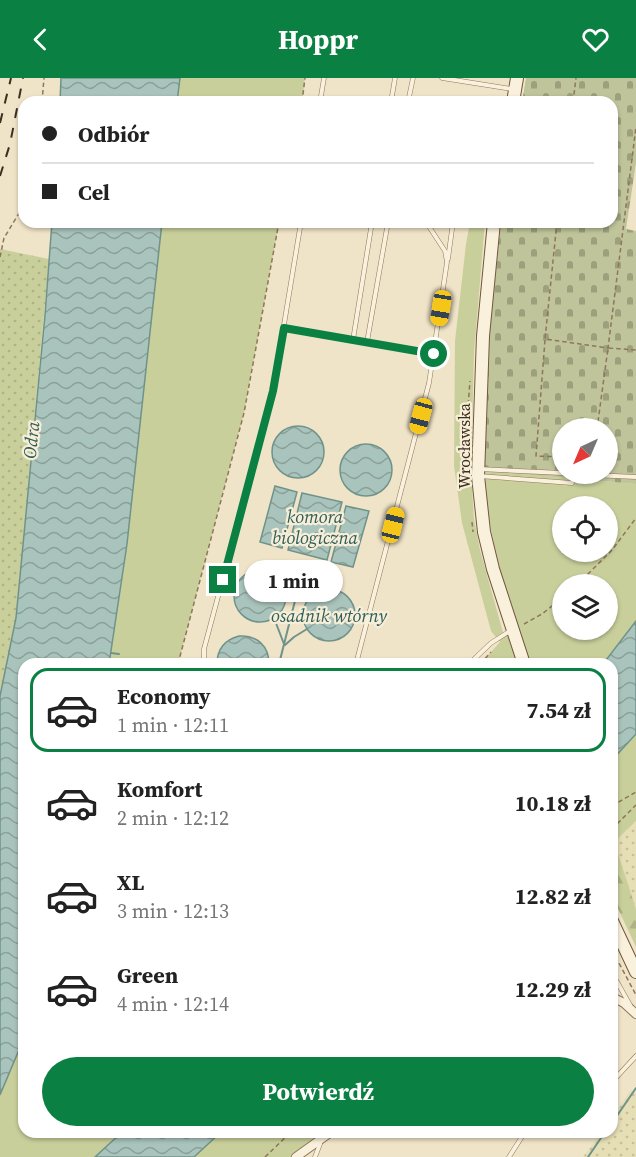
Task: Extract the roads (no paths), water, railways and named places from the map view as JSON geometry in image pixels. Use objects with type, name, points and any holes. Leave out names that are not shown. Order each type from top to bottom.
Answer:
[{"type":"main road","name":"Wrocławska","points":[[493,228],[483,336],[478,472],[484,532],[493,569],[522,658]]},
{"type":"main road","points":[[618,934],[636,972]]},
{"type":"street","points":[[618,1000],[636,1014]]},
{"type":"street","points":[[296,1157],[324,1138]]},
{"type":"lane","points":[[321,96],[324,78]]},
{"type":"lane","points":[[392,96],[395,78]]},
{"type":"lane","points":[[409,96],[412,78]]},
{"type":"lane","points":[[442,78],[515,90]]},
{"type":"lane","points":[[204,658],[204,649],[273,391],[300,228]]},
{"type":"lane","points":[[353,340],[371,228]]},
{"type":"lane","points":[[367,342],[387,228]]},
{"type":"lane","points":[[430,228],[445,251],[447,262]]},
{"type":"lane","points":[[358,658],[421,416],[434,354],[452,228]]},
{"type":"lane","points":[[284,328],[434,354]]},
{"type":"lane","points":[[478,472],[552,474]]},
{"type":"lane","points":[[478,472],[552,481]]},
{"type":"lane","points":[[618,476],[636,477]]},
{"type":"lane","points":[[475,658],[491,643],[514,628]]},
{"type":"lane","points":[[618,983],[636,1014]]},
{"type":"lane","points":[[618,1076],[636,1056]]},
{"type":"lane","points":[[509,1157],[521,1138]]},
{"type":"lane","points":[[315,1157],[321,1140]]},
{"type":"water","points":[[61,78],[180,78],[178,96],[60,96]]},
{"type":"water","points":[[52,228],[161,228],[127,544],[110,658],[18,658],[18,1052],[0,1095],[0,696],[16,618]]},
{"type":"water","points":[[293,426],[303,426],[317,433],[324,452],[317,471],[303,478],[293,478],[283,474],[276,467],[272,457],[272,447],[276,437],[283,430]]},
{"type":"water","points":[[361,444],[371,444],[385,451],[392,470],[385,489],[371,496],[361,496],[351,492],[344,485],[340,475],[340,465],[344,455],[351,448]]},
{"type":"water","name":"komora biologiczna","points":[[275,486],[297,492],[282,548],[260,542]]},
{"type":"water","name":"komora biologiczna","points":[[302,493],[342,502],[327,560],[288,550]]},
{"type":"water","name":"komora biologiczna","points":[[346,506],[369,511],[353,567],[331,562]]},
{"type":"water","name":"osadnik wtórny","points":[[255,570],[265,570],[279,577],[286,596],[279,615],[265,622],[255,622],[245,618],[238,611],[234,601],[234,591],[238,581],[245,574]]},
{"type":"water","name":"osadnik wtórny","points":[[324,589],[334,589],[348,596],[355,615],[348,634],[334,641],[324,641],[314,637],[307,630],[303,620],[303,610],[307,600],[314,593]]},
{"type":"water","points":[[636,621],[636,734],[618,754],[618,658],[608,658]]},
{"type":"water","name":"osadnik wtórny","points":[[239,636],[251,637],[261,643],[268,658],[218,658],[222,646]]},
{"type":"water","points":[[116,1138],[215,1138],[194,1157],[95,1157]]},
{"type":"waterway","points":[[281,658],[300,581]]},
{"type":"waterway","points":[[274,618],[284,644]]},
{"type":"waterway","points":[[285,645],[307,629]]},
{"type":"waterway","points":[[111,653],[119,654]]},
{"type":"waterway","points":[[618,1114],[636,1088]]},
{"type":"waterway","points":[[588,1157],[601,1138]]},
{"type":"railway","points":[[0,123],[11,78]]},
{"type":"railway","points":[[19,96],[23,78]]},
{"type":"railway","points":[[0,176],[10,144],[18,103]]},
{"type":"water label","name":"Odra","points":[[31,440]]}]
